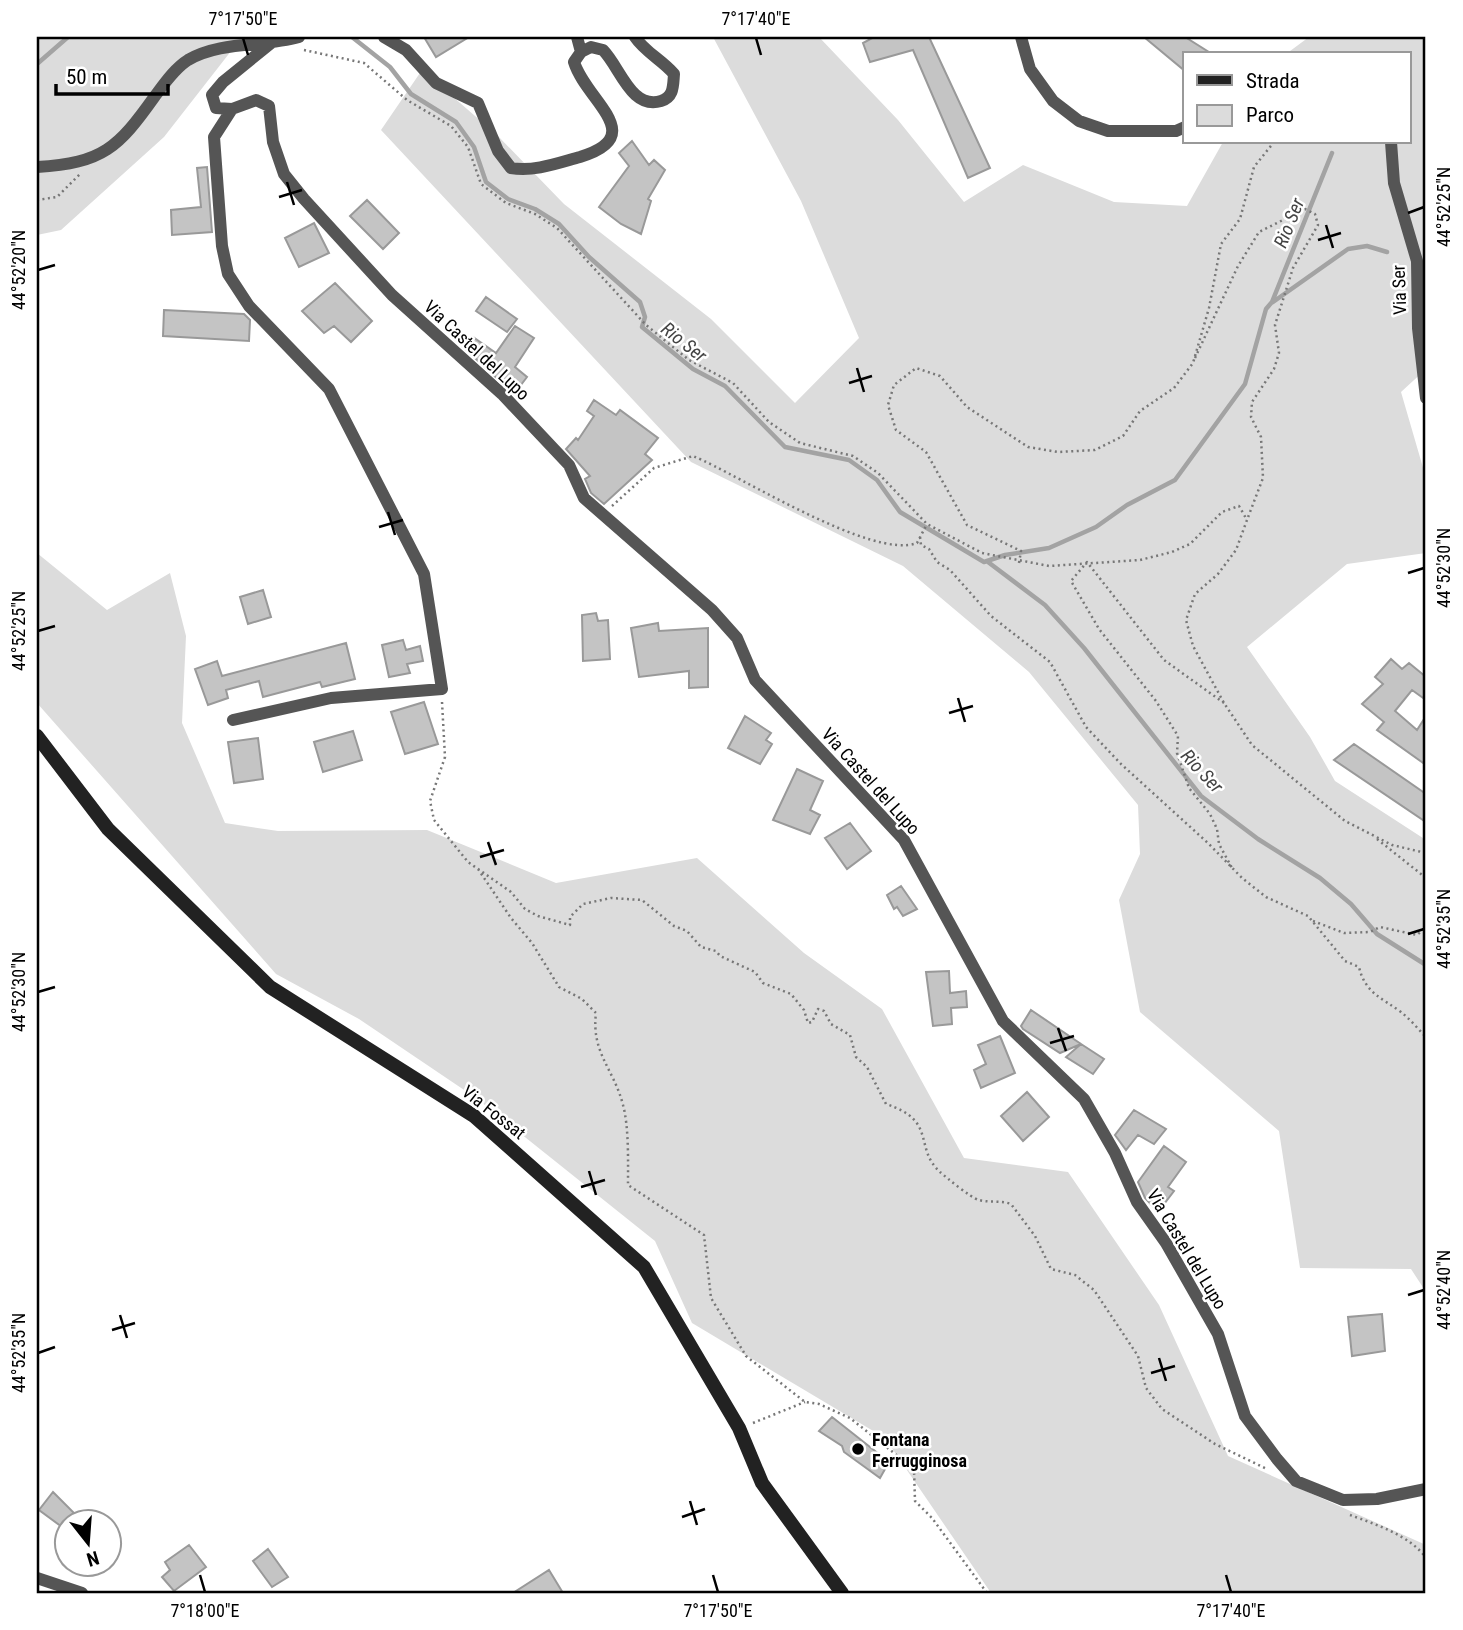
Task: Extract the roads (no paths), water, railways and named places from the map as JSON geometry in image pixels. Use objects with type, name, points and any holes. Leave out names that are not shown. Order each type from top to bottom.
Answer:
[{"type":"street","points":[[384,37],[406,50],[436,83],[478,103],[498,151],[510,168],[521,170],[547,166],[600,151],[609,144],[614,131],[610,119],[578,75],[574,62],[581,52],[591,47],[603,50],[635,97],[653,103],[667,99],[673,90],[674,74],[659,57],[642,47],[635,37]]},
{"type":"street","points":[[577,37],[581,52]]},
{"type":"street","points":[[1021,37],[1030,69],[1053,101],[1079,121],[1108,131],[1176,131],[1183,128]]},
{"type":"street","points":[[233,720],[331,698],[442,689],[424,574],[329,389],[249,306],[228,274],[222,246],[214,137],[232,109],[216,108],[212,95],[223,82],[271,43]]},
{"type":"street","points":[[37,167],[68,165],[100,155],[126,137],[165,83],[187,61],[224,47],[300,43]]},
{"type":"street","name":"Via Castel del Lupo","points":[[232,109],[256,100],[269,106],[274,142],[284,174],[304,200],[392,295],[502,394],[569,465],[584,498],[712,610],[737,638],[755,680],[904,840],[1003,1021],[1084,1099],[1115,1153],[1137,1202],[1166,1243],[1218,1334],[1245,1416],[1296,1481],[1343,1500],[1377,1499],[1426,1489]]},
{"type":"street","name":"Via Ser","points":[[1391,144],[1394,183],[1417,261],[1418,328],[1426,398]]},
{"type":"street","name":"Via Fossat","points":[[37,736],[108,829],[270,987],[474,1116],[644,1267],[739,1428],[762,1483],[842,1593]]},
{"type":"street","points":[[37,1578],[82,1593]]},
{"type":"waterway","name":"Rio Ser","points":[[37,64],[68,37]]},
{"type":"waterway","name":"Rio Ser","points":[[352,37],[390,67],[411,94],[456,122],[474,147],[486,182],[508,199],[535,209],[559,224],[589,257],[640,302],[645,317],[642,327],[693,369],[725,386],[785,447],[849,460],[877,480],[900,512],[984,562],[1005,555],[1049,548],[1096,527],[1127,505],[1175,480],[1245,384],[1266,309],[1272,302],[1332,153]]},
{"type":"waterway","name":"Rio Ser","points":[[1273,302],[1348,249],[1367,246],[1387,252]]},
{"type":"waterway","name":"Rio Ser","points":[[988,562],[1045,605],[1084,648],[1201,796],[1258,839],[1320,878],[1351,904],[1377,934],[1426,965]]},
{"type":"place","name":"Fontana Ferrugginosa","points":[[858,1449]]}]
